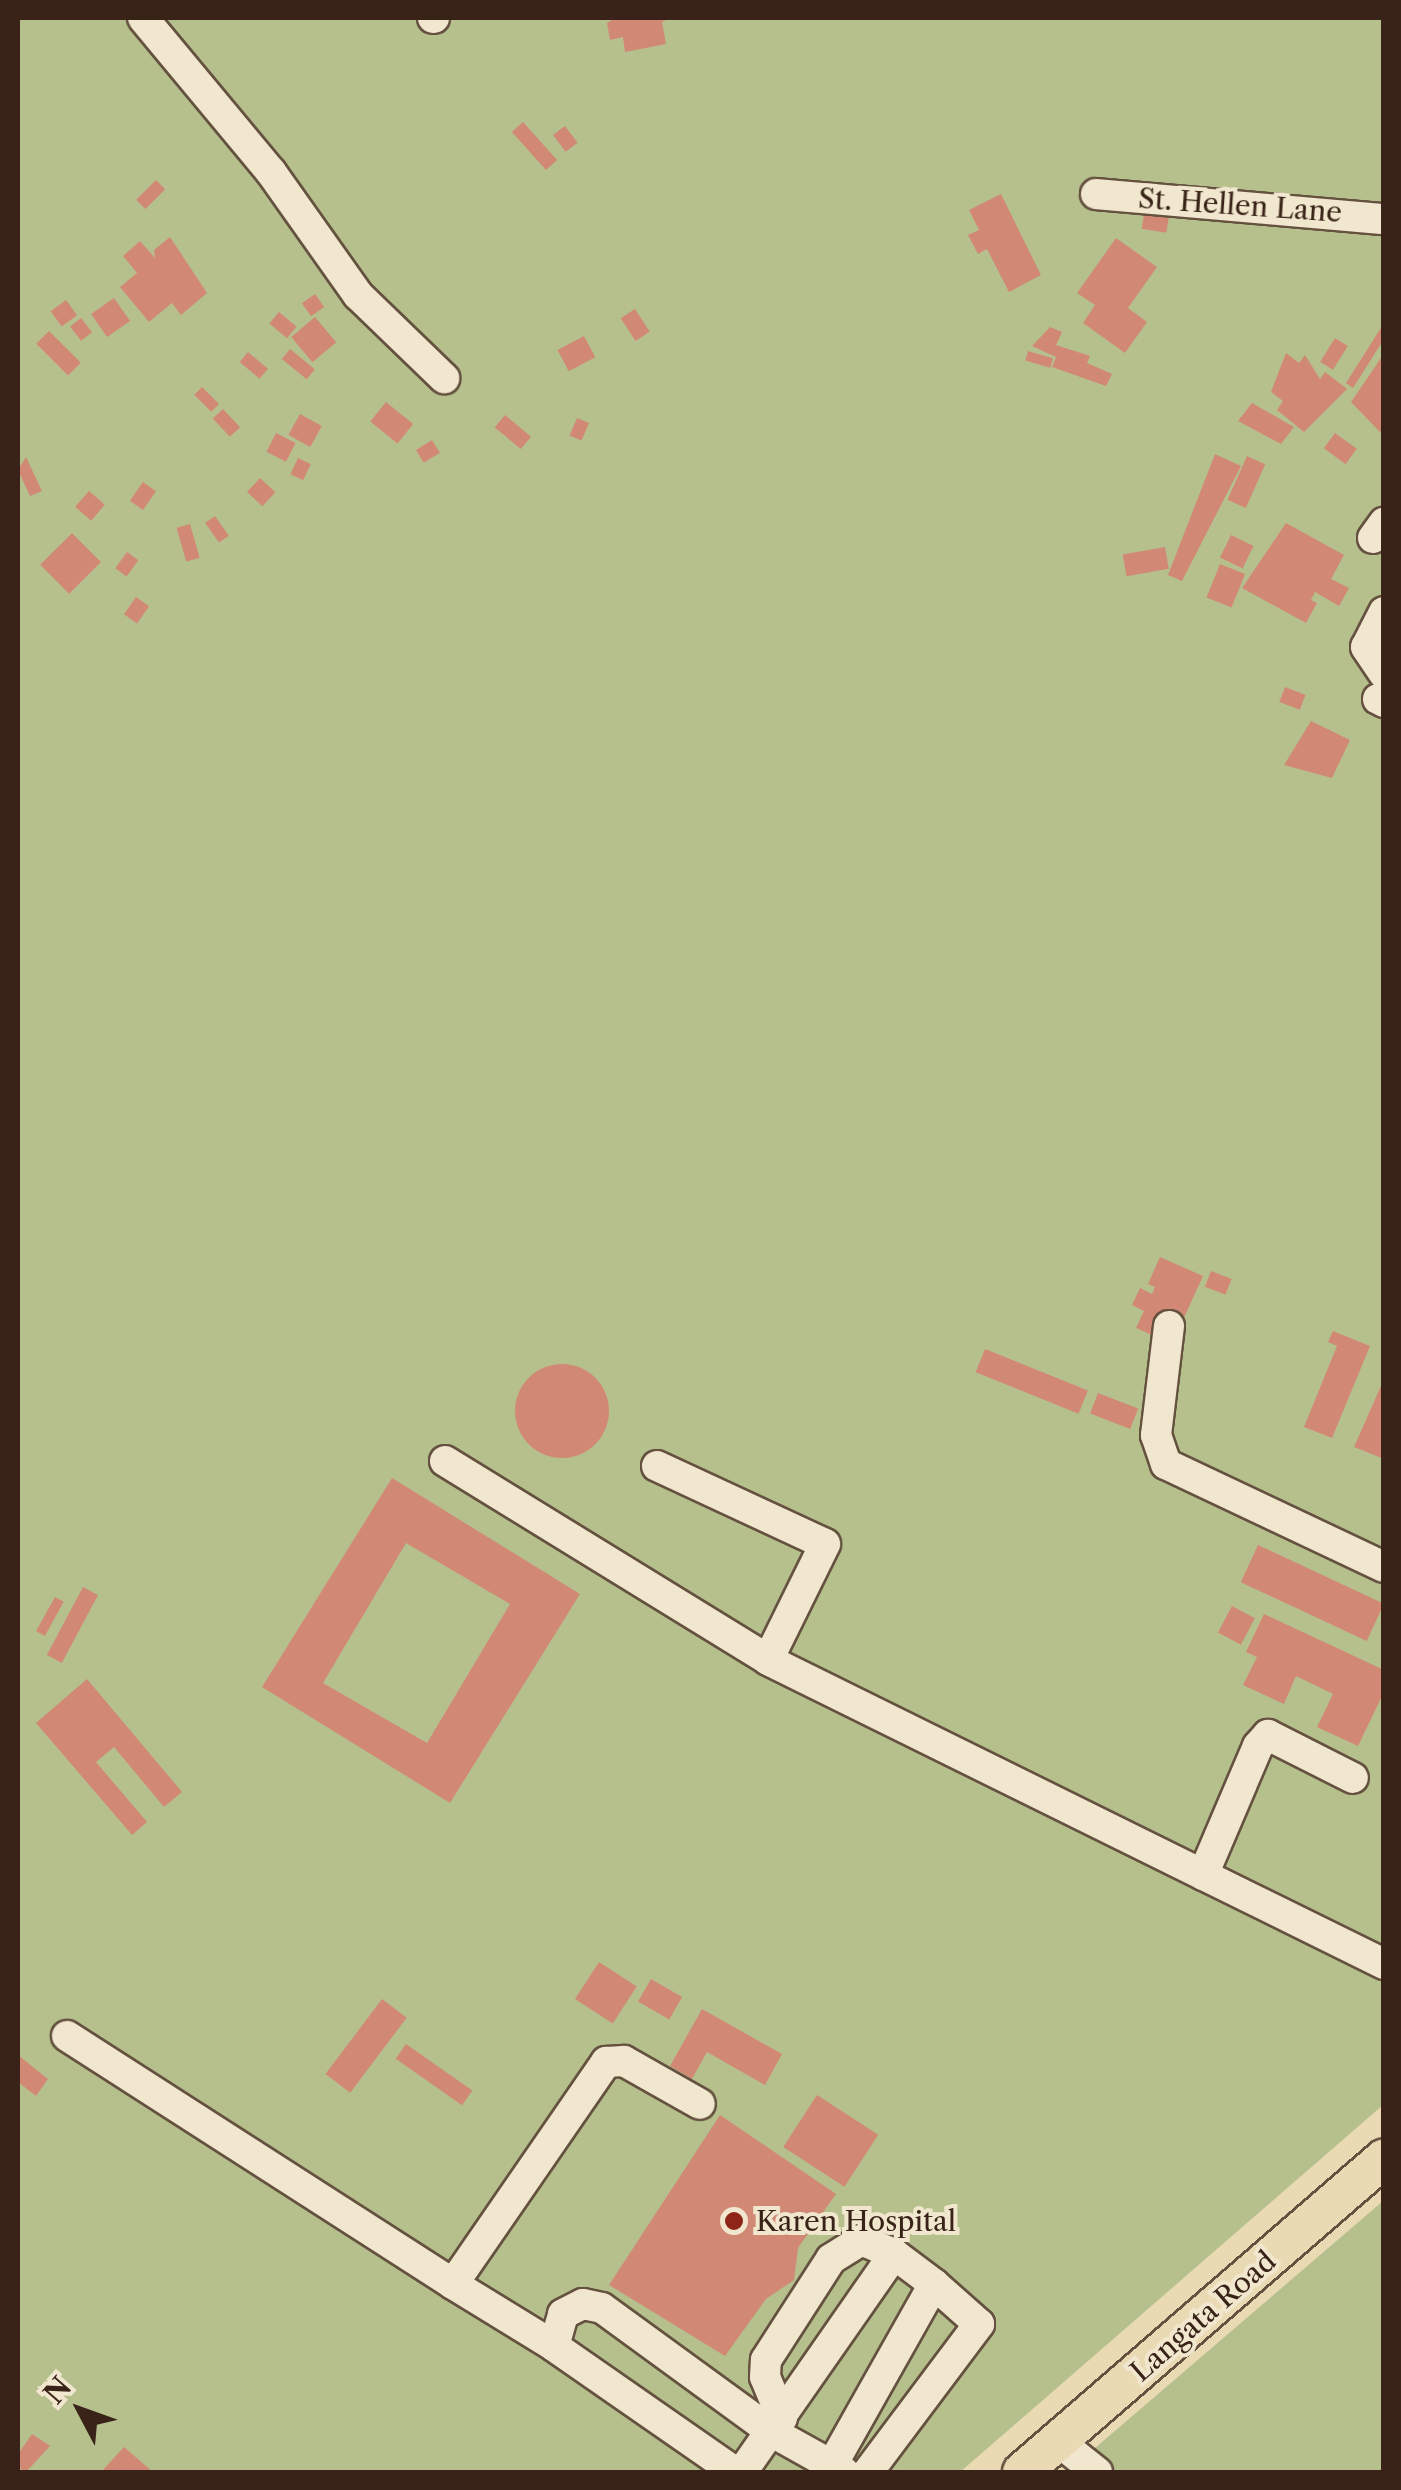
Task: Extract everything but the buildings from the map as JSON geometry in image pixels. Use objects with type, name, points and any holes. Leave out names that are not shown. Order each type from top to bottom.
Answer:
[{"type":"main road","name":"Langata Road","points":[[1022,2472],[1384,2158]]},
{"type":"street","points":[[142,18],[271,172],[358,295],[444,378]]},
{"type":"street","name":"St. Hellen Lane","points":[[1096,194],[1384,219]]},
{"type":"street","points":[[1382,691],[1366,647],[1384,612]]},
{"type":"street","points":[[1169,1326],[1156,1434],[1166,1464],[1384,1567]]},
{"type":"street","points":[[445,1461],[768,1660],[1384,1964]]},
{"type":"street","points":[[657,1466],[825,1544],[768,1660]]},
{"type":"street","points":[[1204,1875],[1258,1746],[1268,1736],[1353,1778]]},
{"type":"street","points":[[67,2036],[554,2346],[738,2472],[777,2425],[894,2254]]},
{"type":"street","points":[[453,2284],[606,2062],[624,2061],[700,2104]]},
{"type":"street","points":[[777,2425],[766,2360],[832,2259],[861,2240],[894,2254],[980,2324],[868,2472]]},
{"type":"street","points":[[554,2346],[562,2314],[594,2304],[728,2399],[777,2425],[835,2470],[934,2284]]},
{"type":"street","points":[[696,2443],[728,2399]]},
{"type":"street","points":[[1058,2441],[1097,2472]]},
{"type":"green space","points":[[18,18],[1383,18],[1383,2105],[960,2472],[18,2472]]},
{"type":"green space","points":[[1383,2201],[1383,2472],[1067,2472]]},
{"type":"place","name":"Karen Hospital","points":[[734,2221]]}]
